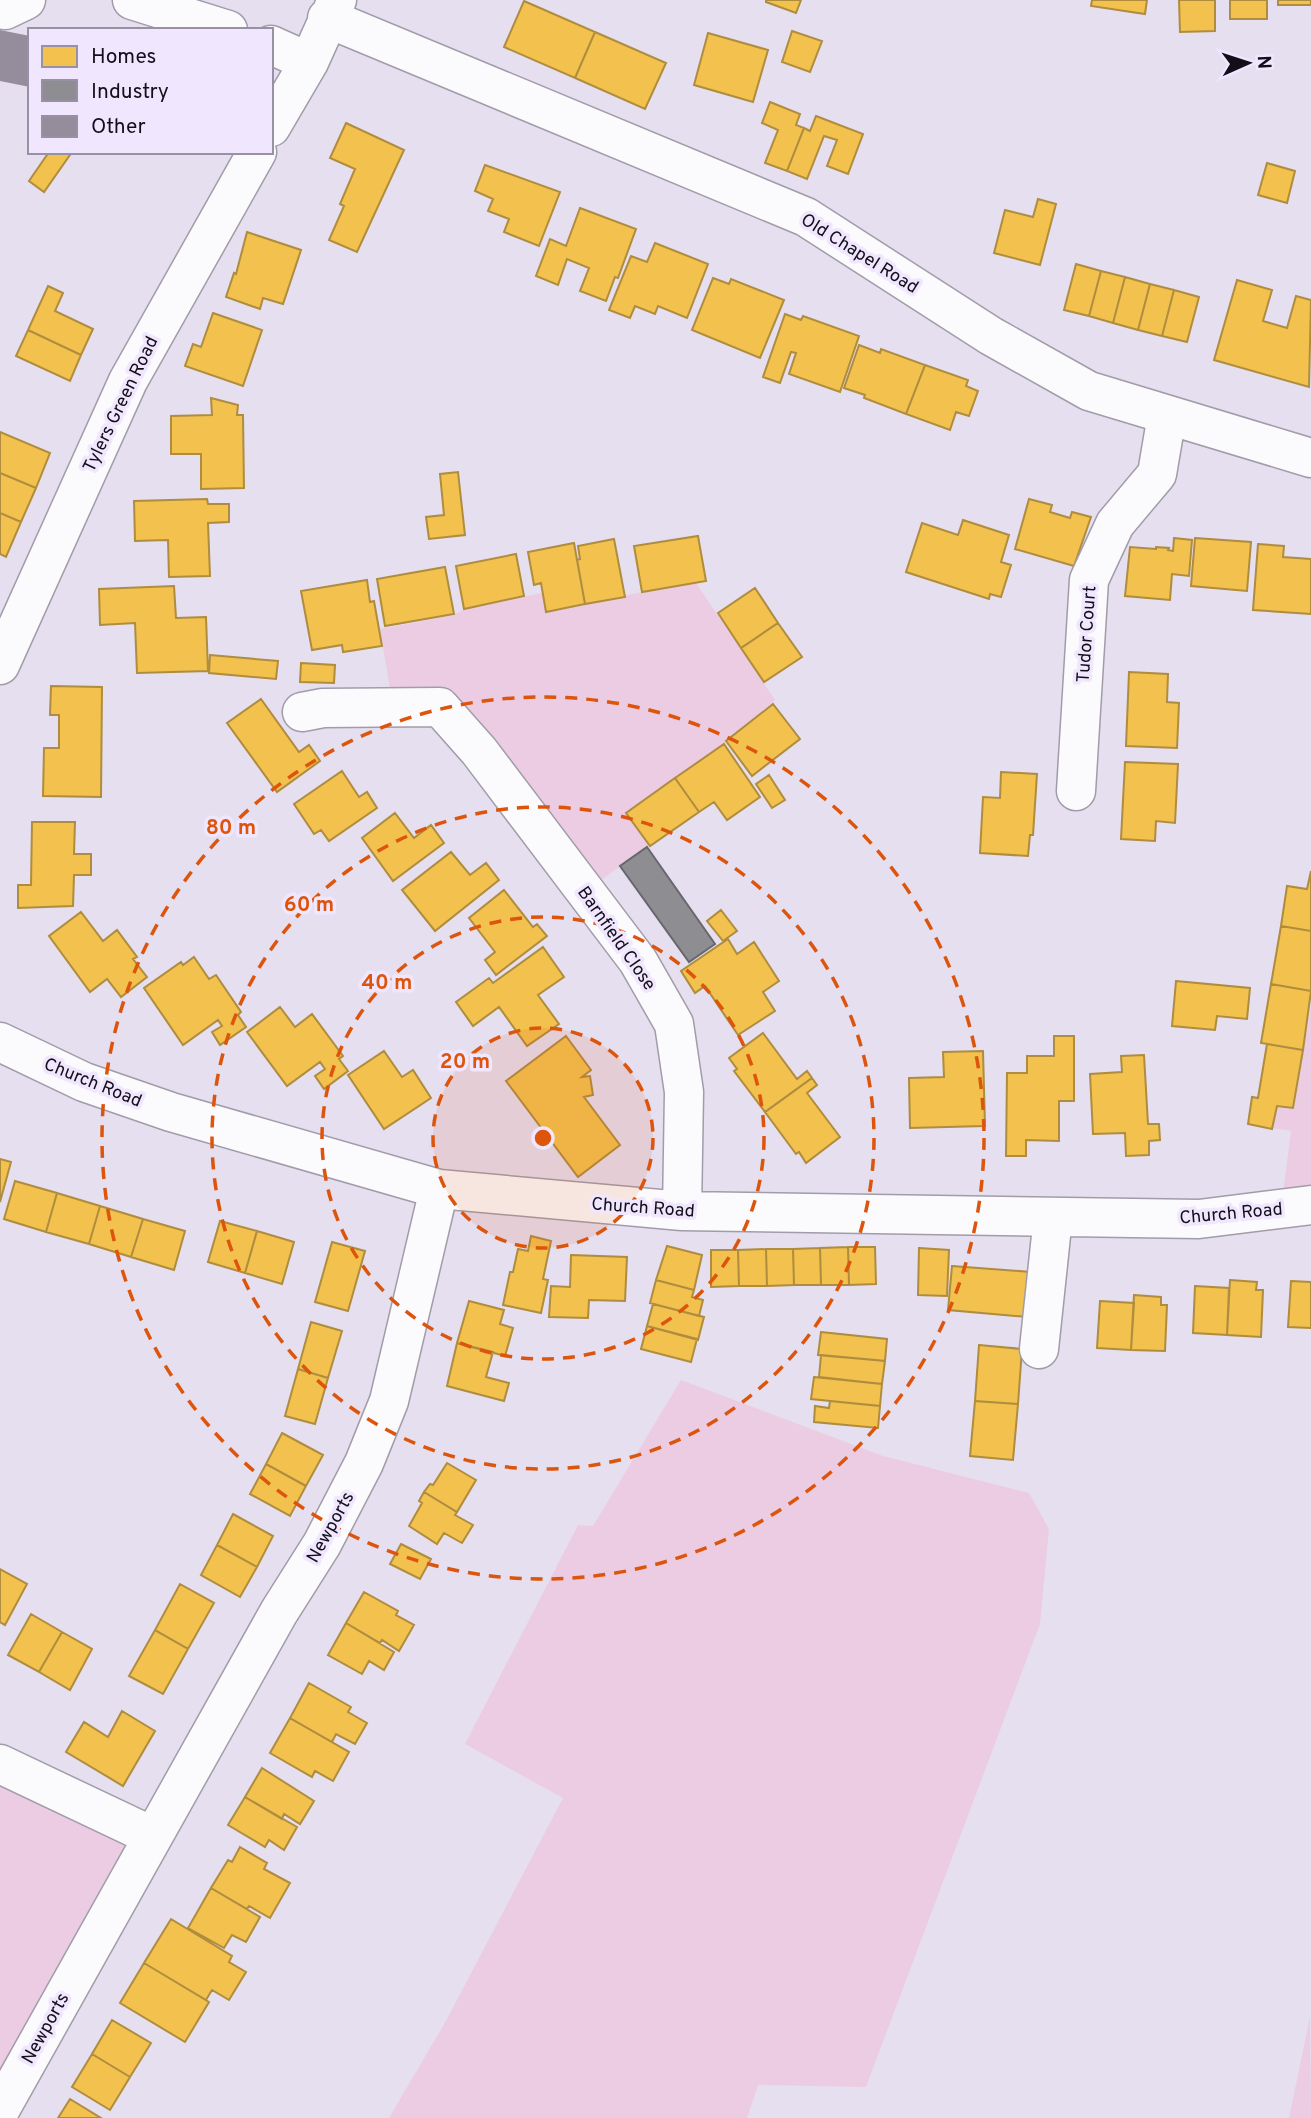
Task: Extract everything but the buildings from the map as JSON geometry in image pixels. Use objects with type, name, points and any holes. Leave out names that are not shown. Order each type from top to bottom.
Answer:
[{"type":"street","points":[[0,9],[5,10],[26,0]]},
{"type":"street","points":[[132,0],[222,28]]},
{"type":"street","points":[[273,124],[309,62],[332,9]]},
{"type":"street","name":"Old Chapel Road","points":[[332,9],[806,217],[991,337],[1089,391],[1311,458]]},
{"type":"street","points":[[273,46],[309,62]]},
{"type":"street","name":"Tylers Green Road","points":[[0,665],[128,381],[256,154]]},
{"type":"street","name":"Tudor Court","points":[[1076,791],[1089,580],[1115,524],[1157,474],[1167,415]]},
{"type":"street","name":"Barnfield Close","points":[[302,712],[323,708],[440,707],[479,751],[638,961],[674,1024],[684,1092],[682,1211]]},
{"type":"street","name":"Church Road","points":[[0,1042],[85,1082],[171,1112],[439,1189],[682,1211],[1199,1219],[1311,1205]]},
{"type":"street","name":"Newports","points":[[0,2110],[279,1612],[322,1544],[364,1463],[389,1401],[439,1189]]},
{"type":"street","points":[[1039,1349],[1054,1217]]},
{"type":"street","points":[[0,1763],[152,1836]]},
{"type":"shaded area","points":[[696,583],[775,700],[724,744],[626,812],[648,846],[586,891],[479,750],[392,701],[380,629],[454,615],[465,609],[542,593],[546,612]]},
{"type":"shaded area","points":[[1311,1005],[1311,1204],[1281,1208],[1291,1131],[1273,1128],[1277,1106],[1294,1109]]},
{"type":"shaded area","points":[[681,1380],[883,1456],[1029,1493],[1049,1529],[1040,1624],[866,2087],[758,2085],[747,2118],[389,2118],[447,2019],[563,1798],[465,1744],[578,1525],[593,1526]]},
{"type":"shaded area","points":[[0,1764],[150,1837],[0,2107]]},
{"type":"shaded area","points":[[1310,2017],[1311,2118],[1289,2118]]}]
